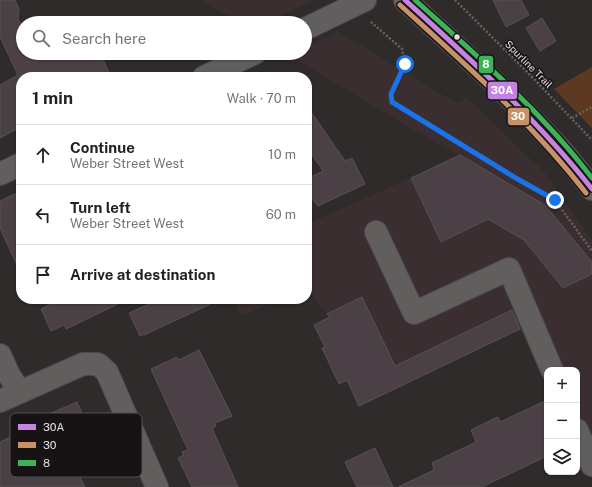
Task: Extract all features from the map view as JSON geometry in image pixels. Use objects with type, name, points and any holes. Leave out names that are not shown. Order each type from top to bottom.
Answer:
[{"type":"main road","points":[[405,0],[467,56],[560,149],[592,189]]},
{"type":"street","points":[[312,27],[365,9]]},
{"type":"street","points":[[215,72],[240,60]]},
{"type":"street","points":[[0,174],[16,166]]},
{"type":"street","points":[[376,232],[414,313],[509,270],[551,367]]},
{"type":"street","points":[[0,355],[9,375],[20,392]]},
{"type":"street","points":[[0,402],[83,364],[98,364],[107,372],[125,413]]},
{"type":"street","points":[[580,437],[592,465]]},
{"type":"street","points":[[142,452],[157,487]]},
{"type":"path","name":"Spurline Trail","points":[[455,0],[592,140]]},
{"type":"path","points":[[365,9],[402,50],[405,64],[391,94],[392,102],[555,200],[592,251]]},
{"type":"path","points":[[572,118],[592,107]]},
{"type":"shaded area","points":[[201,0],[314,0],[280,16],[228,16]]},
{"type":"shaded area","points":[[337,32],[366,48],[437,92],[459,103],[466,97],[545,173],[592,240],[592,474],[586,476],[580,463],[580,367],[544,367],[544,382],[520,329],[389,392],[312,294],[312,222],[459,155],[297,60],[312,60],[312,44]]},
{"type":"shaded area","points":[[592,67],[592,128],[554,89]]},
{"type":"shaded area","points":[[235,304],[268,304],[241,316]]},
{"type":"building","points":[[0,0],[15,0],[19,9],[18,16],[16,16],[16,60],[103,60],[109,72],[17,72],[0,37]]},
{"type":"building","points":[[493,0],[521,0],[529,15],[506,27]]},
{"type":"building","points":[[542,18],[556,41],[540,51],[526,28]]},
{"type":"building","points":[[16,76],[16,130],[0,138],[0,85]]},
{"type":"building","points":[[312,113],[345,161],[352,158],[365,184],[318,206],[312,199],[312,176],[323,171],[312,154]]},
{"type":"building","points":[[460,155],[545,205],[592,262],[592,274],[563,288],[524,240],[488,219],[441,242],[411,178]]},
{"type":"building","points":[[16,193],[16,263],[0,228],[0,201]]},
{"type":"building","points":[[362,297],[395,366],[512,310],[520,329],[359,406],[347,380],[339,384],[322,348],[325,347],[314,325],[330,317],[327,314]]},
{"type":"building","points":[[50,304],[118,304],[66,329],[64,325],[51,331],[41,309]]},
{"type":"building","points":[[149,304],[210,304],[140,336],[129,313]]},
{"type":"building","points":[[199,350],[232,416],[215,423],[216,426],[212,428],[238,487],[192,487],[178,458],[184,455],[182,452],[188,450],[151,369],[177,357],[179,360]]},
{"type":"building","points":[[544,401],[544,457],[482,487],[398,487],[434,470],[432,463],[476,442],[471,430],[498,417],[500,422]]},
{"type":"building","points":[[77,402],[82,413],[51,413]]},
{"type":"building","points":[[10,437],[10,477],[80,477],[85,487],[0,487],[0,442]]},
{"type":"building","points":[[375,448],[393,487],[357,487],[345,462]]},
{"type":"transit line","name":"30A","points":[[405,0],[479,68],[526,114],[549,138],[592,189]]},
{"type":"transit line","name":"8","points":[[415,0],[485,63],[530,107],[552,130],[592,178]]},
{"type":"transit line","name":"30","points":[[400,5],[498,95],[565,167],[586,193]]},
{"type":"route","points":[[405,64],[396,80],[391,94],[392,102],[514,177],[555,200]]}]
